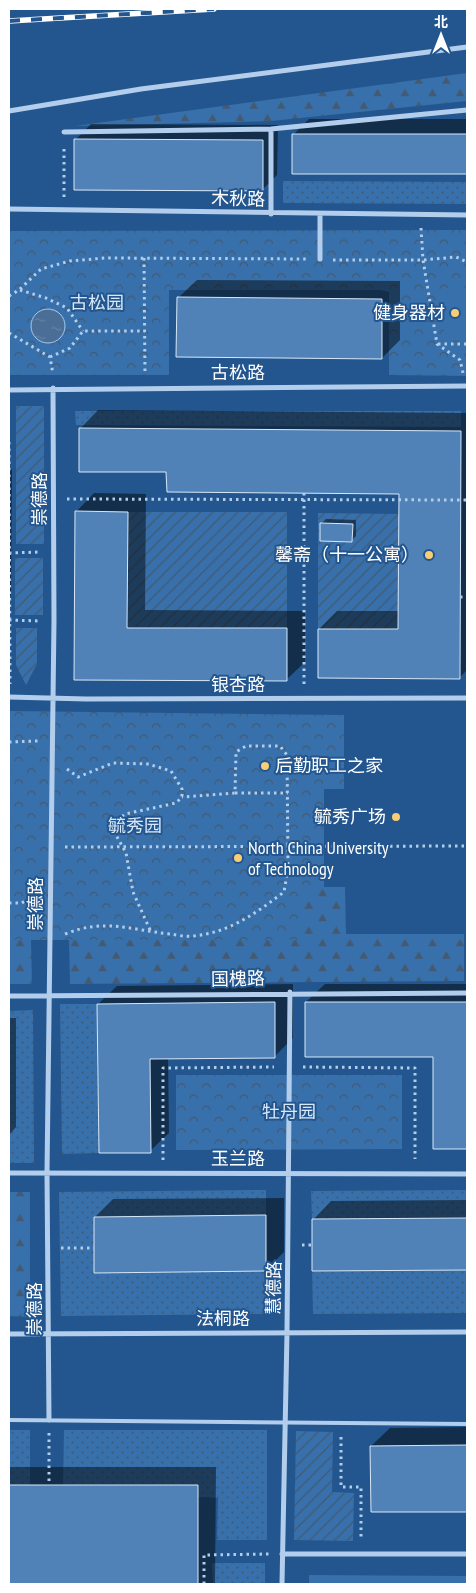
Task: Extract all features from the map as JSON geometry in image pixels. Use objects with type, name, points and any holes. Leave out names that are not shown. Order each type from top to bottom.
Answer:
[{"type":"street","points":[[9,111],[142,89],[467,47]]},
{"type":"street","points":[[64,132],[271,129],[467,110]]},
{"type":"street","points":[[271,129],[271,214]]},
{"type":"street","name":"木秋路","points":[[9,209],[420,216],[467,215]]},
{"type":"street","points":[[320,214],[320,260]]},
{"type":"street","name":"古松路","points":[[9,390],[53,388],[466,386]]},
{"type":"street","name":"崇德路","points":[[49,1420],[47,1173],[54,621],[53,388]]},
{"type":"street","name":"银杏路","points":[[9,697],[467,698]]},
{"type":"street","name":"国槐路","points":[[9,996],[290,992],[467,993]]},
{"type":"street","name":"慧德路","points":[[282,1584],[288,1333],[290,992]]},
{"type":"street","name":"玉兰路","points":[[9,1173],[467,1174]]},
{"type":"street","name":"法桐路","points":[[9,1334],[467,1332]]},
{"type":"street","points":[[282,1554],[467,1554]]},
{"type":"lane","points":[[9,1420],[467,1424]]},
{"type":"path","points":[[64,132],[64,210]]},
{"type":"path","points":[[420,216],[423,260],[437,344],[460,360],[466,386]]},
{"type":"path","points":[[144,258],[144,388]]},
{"type":"path","points":[[9,296],[19,290],[41,269],[88,260],[144,258],[423,260],[456,258],[467,262]]},
{"type":"path","points":[[19,290],[46,298],[67,308],[83,331]]},
{"type":"path","points":[[83,331],[144,331]]},
{"type":"path","points":[[50,357],[70,348],[83,331]]},
{"type":"path","points":[[9,333],[50,357]]},
{"type":"path","points":[[437,344],[467,344]]},
{"type":"path","points":[[50,357],[53,388]]},
{"type":"path","points":[[9,442],[9,697]]},
{"type":"path","points":[[304,493],[304,699]]},
{"type":"path","points":[[54,499],[467,500]]},
{"type":"path","points":[[9,553],[53,552]]},
{"type":"path","points":[[460,596],[467,596]]},
{"type":"path","points":[[9,620],[54,621]]},
{"type":"path","points":[[9,742],[52,742]]},
{"type":"path","points":[[50,940],[93,924],[192,936],[228,929],[258,912],[284,892],[288,868],[287,755],[280,746],[246,746],[236,752],[235,793]]},
{"type":"path","points":[[52,766],[69,770],[78,777],[113,763],[148,764],[171,771],[182,789],[182,797]]},
{"type":"path","points":[[151,932],[133,892],[123,846],[116,835],[115,823],[125,814],[176,803],[182,797],[235,793],[288,793]]},
{"type":"path","points":[[50,847],[467,846]]},
{"type":"path","points":[[9,903],[22,903],[50,884]]},
{"type":"path","points":[[163,1173],[163,1068],[290,1067],[415,1068],[415,1174]]},
{"type":"path","points":[[48,1248],[94,1248]]},
{"type":"path","points":[[49,1420],[49,1485]]},
{"type":"path","points":[[341,1424],[341,1487],[361,1487],[361,1554]]},
{"type":"path","points":[[204,1584],[204,1554],[282,1554]]},
{"type":"green space","points":[[467,73],[467,101],[271,121],[75,126]]},
{"type":"green space","points":[[283,181],[467,182],[467,204],[283,203]]},
{"type":"green space","name":"古松园","points":[[467,230],[467,376],[389,375],[389,292],[380,290],[169,290],[169,375],[9,375],[9,231]]},
{"type":"green space","name":"健身器材","points":[[444,288],[467,288],[467,337],[444,337]]},
{"type":"green space","points":[[16,406],[44,406],[44,544],[16,544]]},
{"type":"green space","points":[[75,411],[461,411],[461,427],[76,425]]},
{"type":"green space","points":[[128,512],[287,512],[287,628],[128,628]]},
{"type":"green space","points":[[318,513],[399,514],[398,629],[318,629]]},
{"type":"green space","points":[[15,558],[43,558],[43,615],[15,615]]},
{"type":"green space","points":[[16,628],[37,628],[37,664],[26,685],[16,665]]},
{"type":"green space","name":"毓秀园","points":[[9,711],[344,715],[344,789],[324,789],[324,887],[300,887],[300,940],[9,940]]},
{"type":"green space","points":[[300,887],[345,887],[346,934],[464,934],[464,981],[70,984],[69,940],[299,940]]},
{"type":"green space","points":[[9,940],[31,940],[32,984],[9,984]]},
{"type":"green space","points":[[60,1004],[97,1004],[99,1153],[62,1154]]},
{"type":"green space","points":[[33,1010],[34,1163],[9,1163],[9,1011]]},
{"type":"green space","name":"牡丹园","points":[[176,1075],[402,1075],[402,1149],[176,1150]]},
{"type":"green space","points":[[266,1190],[266,1215],[94,1217],[94,1273],[266,1271],[266,1314],[61,1316],[59,1192]]},
{"type":"green space","points":[[467,1190],[467,1218],[312,1219],[311,1191]]},
{"type":"green space","points":[[9,1192],[30,1192],[30,1317],[9,1316]]},
{"type":"green space","points":[[467,1270],[467,1313],[313,1314],[312,1271]]},
{"type":"green space","points":[[9,1430],[30,1430],[30,1485],[9,1485]]},
{"type":"green space","points":[[64,1430],[267,1430],[267,1540],[217,1540],[218,1498],[198,1497],[198,1485],[63,1485]]},
{"type":"green space","points":[[296,1431],[333,1432],[332,1492],[354,1493],[353,1541],[294,1540]]},
{"type":"green space","points":[[212,1563],[265,1563],[265,1584],[213,1584]]},
{"type":"green space","points":[[309,1575],[467,1576],[467,1584],[309,1584]]},
{"type":"water","points":[[48,309],[60,314],[65,326],[60,338],[48,343],[36,338],[31,326],[36,314]]},
{"type":"building","points":[[292,134],[467,134],[467,174],[292,174]]},
{"type":"building","points":[[74,139],[263,140],[263,191],[74,190]]},
{"type":"building","points":[[177,297],[382,299],[382,359],[176,357]]},
{"type":"building","name":"馨斋（十一公寓）","points":[[79,428],[461,431],[460,679],[318,678],[318,629],[398,629],[399,494],[167,492],[166,472],[79,472]]},
{"type":"building","points":[[75,511],[128,512],[127,628],[287,628],[287,681],[74,680]]},
{"type":"building","points":[[320,523],[353,524],[352,542],[320,541]]},
{"type":"building","points":[[275,1002],[275,1058],[150,1059],[151,1153],[99,1153],[97,1004]]},
{"type":"building","points":[[305,1002],[467,1002],[467,1149],[433,1149],[433,1057],[305,1057]]},
{"type":"building","points":[[266,1215],[266,1271],[94,1273],[94,1217]]},
{"type":"building","points":[[467,1218],[467,1270],[312,1271],[312,1219]]},
{"type":"building","points":[[467,1445],[467,1512],[371,1512],[370,1446]]},
{"type":"building","points":[[9,1485],[198,1485],[198,1584],[9,1584]]},
{"type":"railway","points":[[9,21],[214,9]]},
{"type":"place","name":"健身器材","points":[[455,313]]},
{"type":"place","name":"馨斋（十一公寓）","points":[[429,555]]},
{"type":"place","name":"后勤职工之家","points":[[265,766]]},
{"type":"place","name":"毓秀广场","points":[[396,817]]},
{"type":"place","name":"North China University of Technology","points":[[238,858]]}]
